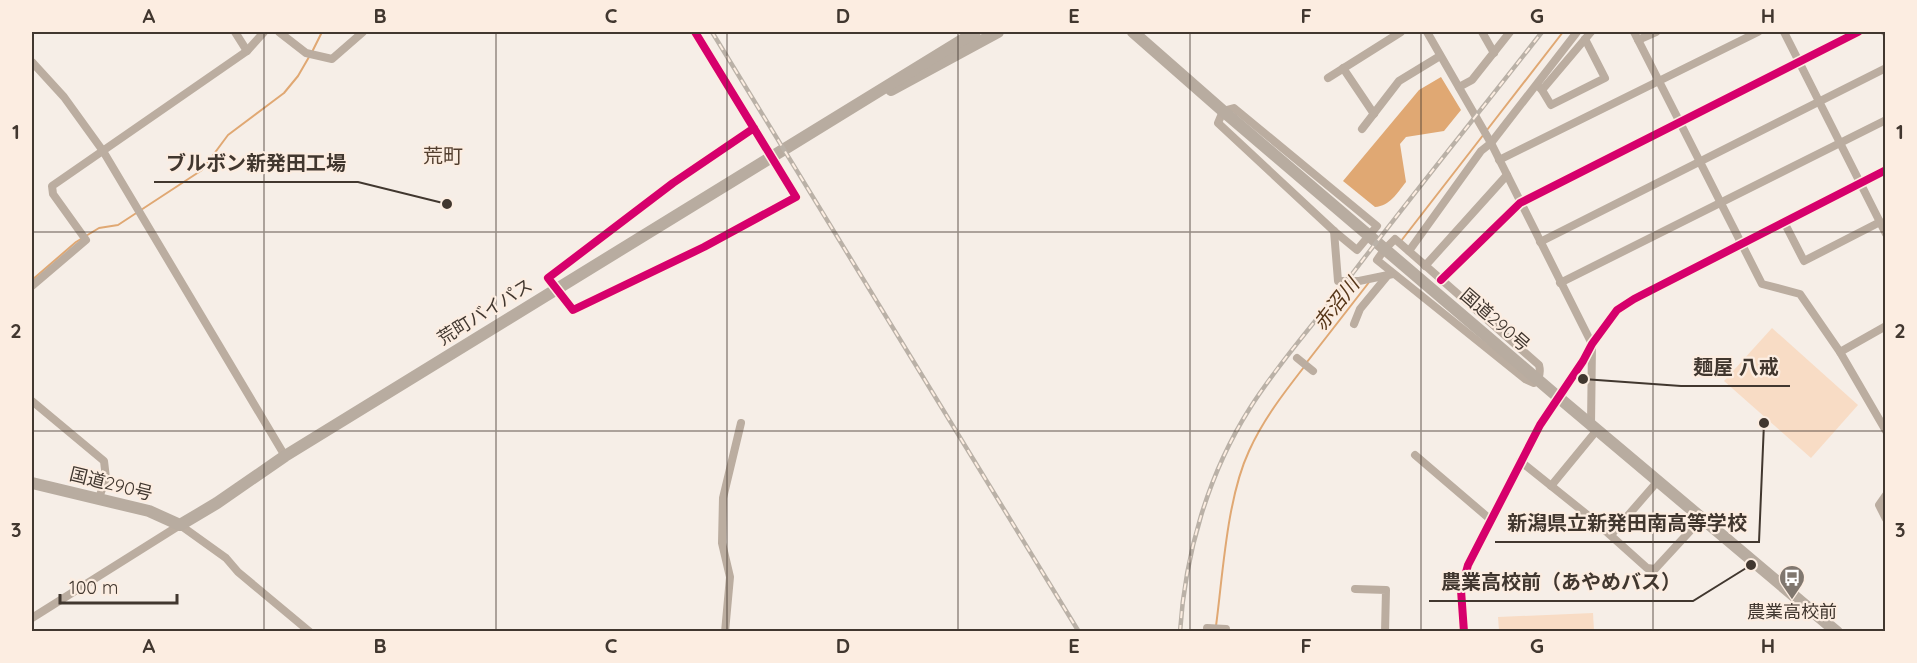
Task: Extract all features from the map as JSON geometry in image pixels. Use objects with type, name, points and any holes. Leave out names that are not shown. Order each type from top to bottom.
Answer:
[{"type":"highway","name":"荒町バイパス","points":[[180,525],[285,456],[975,32]]},
{"type":"highway","name":"荒町バイパス","points":[[841,114],[908,82],[998,32]]},
{"type":"highway","name":"国道290号","points":[[1133,32],[1525,370],[1837,632]]},
{"type":"highway","name":"国道290号","points":[[32,483],[149,511],[180,525]]},
{"type":"street","points":[[235,32],[247,51]]},
{"type":"street","points":[[32,286],[86,240],[53,194],[52,186],[247,51],[264,32]]},
{"type":"street","points":[[279,32],[306,53],[332,60],[363,32]]},
{"type":"street","points":[[695,32],[754,128],[796,197],[704,247],[573,310],[548,278],[673,183],[754,128]]},
{"type":"street","points":[[1328,78],[1401,32]]},
{"type":"street","points":[[1427,32],[1500,160],[1592,345],[1594,427],[1551,486]]},
{"type":"street","points":[[1482,32],[1494,53]]},
{"type":"street","points":[[1459,87],[1472,80],[1510,32]]},
{"type":"street","points":[[1540,87],[1577,32]]},
{"type":"street","points":[[1409,251],[1481,152],[1591,32]]},
{"type":"street","points":[[1634,32],[1762,284],[1800,294],[1840,352],[1886,431]]},
{"type":"street","points":[[1638,40],[1656,32]]},
{"type":"street","points":[[1500,160],[1758,32]]},
{"type":"street","points":[[1784,32],[1886,234]]},
{"type":"street","points":[[1441,280],[1520,203],[1858,32]]},
{"type":"street","points":[[1540,87],[1551,105],[1605,78],[1585,39]]},
{"type":"street","points":[[1362,129],[1399,81],[1440,56]]},
{"type":"street","points":[[32,62],[64,98],[103,151],[285,456]]},
{"type":"street","points":[[1343,68],[1374,114]]},
{"type":"street","points":[[1540,242],[1886,68]]},
{"type":"street","points":[[1234,108],[1377,226],[1357,250],[1334,231],[1218,123],[1222,111],[1234,108]]},
{"type":"street","points":[[1560,283],[1886,120]]},
{"type":"street","points":[[1464,632],[1461,590],[1463,578],[1520,461],[1558,397],[1617,310],[1634,298],[1886,170]]},
{"type":"street","points":[[1425,266],[1507,175]]},
{"type":"street","points":[[1784,222],[1804,261],[1880,222]]},
{"type":"street","points":[[1334,231],[1338,281],[1359,282],[1390,274]]},
{"type":"street","points":[[1395,239],[1425,266],[1539,365],[1538,380],[1534,383],[1525,379],[1390,274],[1377,260],[1395,239]]},
{"type":"street","points":[[1354,324],[1360,309],[1390,274]]},
{"type":"street","points":[[1840,352],[1886,326]]},
{"type":"street","points":[[1297,358],[1313,372]]},
{"type":"street","points":[[32,401],[104,461],[106,478],[99,498]]},
{"type":"street","points":[[725,632],[730,577],[722,543],[723,498],[741,423]]},
{"type":"street","points":[[1415,455],[1491,520]]},
{"type":"street","points":[[1520,461],[1611,535],[1647,568],[1654,569],[1702,518]]},
{"type":"street","points":[[1611,535],[1657,482]]},
{"type":"street","points":[[1886,495],[1879,505],[1886,519]]},
{"type":"street","points":[[32,618],[180,525],[226,558],[238,572],[310,632]]},
{"type":"street","points":[[1355,589],[1386,590],[1385,632]]},
{"type":"street","points":[[1207,628],[1226,630]]},
{"type":"shaded area","points":[[1441,77],[1461,110],[1444,131],[1406,137],[1400,144],[1406,182],[1389,202],[1375,207],[1343,181],[1419,90]]},
{"type":"shaded area","points":[[1772,328],[1858,405],[1811,458],[1724,381]]},
{"type":"shaded area","points":[[1593,613],[1594,631],[1499,631],[1498,617]]},
{"type":"waterway","points":[[312,52],[322,32]]},
{"type":"waterway","name":"赤沼川","points":[[1487,130],[1563,32]]},
{"type":"waterway","points":[[32,280],[76,242],[99,228],[118,225],[202,170],[228,135],[284,93],[298,76],[309,57]]},
{"type":"waterway","name":"赤沼川","points":[[1401,241],[1484,134]]},
{"type":"waterway","name":"赤沼川","points":[[1307,362],[1370,281]]},
{"type":"waterway","name":"赤沼川","points":[[1216,626],[1227,536],[1242,470],[1249,451],[1267,418],[1304,367]]},
{"type":"railway","points":[[712,32],[1079,632]]},
{"type":"railway","points":[[1180,632],[1187,573],[1201,516],[1222,460],[1250,408],[1285,358],[1542,32]]},
{"type":"cycle path","points":[[695,32],[796,197],[704,247],[573,310],[548,278],[673,183],[754,128]]},
{"type":"cycle path","points":[[1441,280],[1520,203],[1858,32]]},
{"type":"cycle path","points":[[1464,632],[1461,590],[1468,565],[1540,425],[1592,344],[1617,310],[1634,299],[1886,170]]},
{"type":"place","name":"ブルボン新発田工場","points":[[447,204]]},
{"type":"place","name":"麺屋 八戒","points":[[1583,379]]},
{"type":"place","name":"新潟県立新発田南高等学校","points":[[1764,423]]},
{"type":"place","name":"農業高校前（あやめバス）","points":[[1751,565]]},
{"type":"place","name":"農業高校前","points":[[1792,601]]},
{"type":"district","name":"荒町","points":[[443,156]]}]
